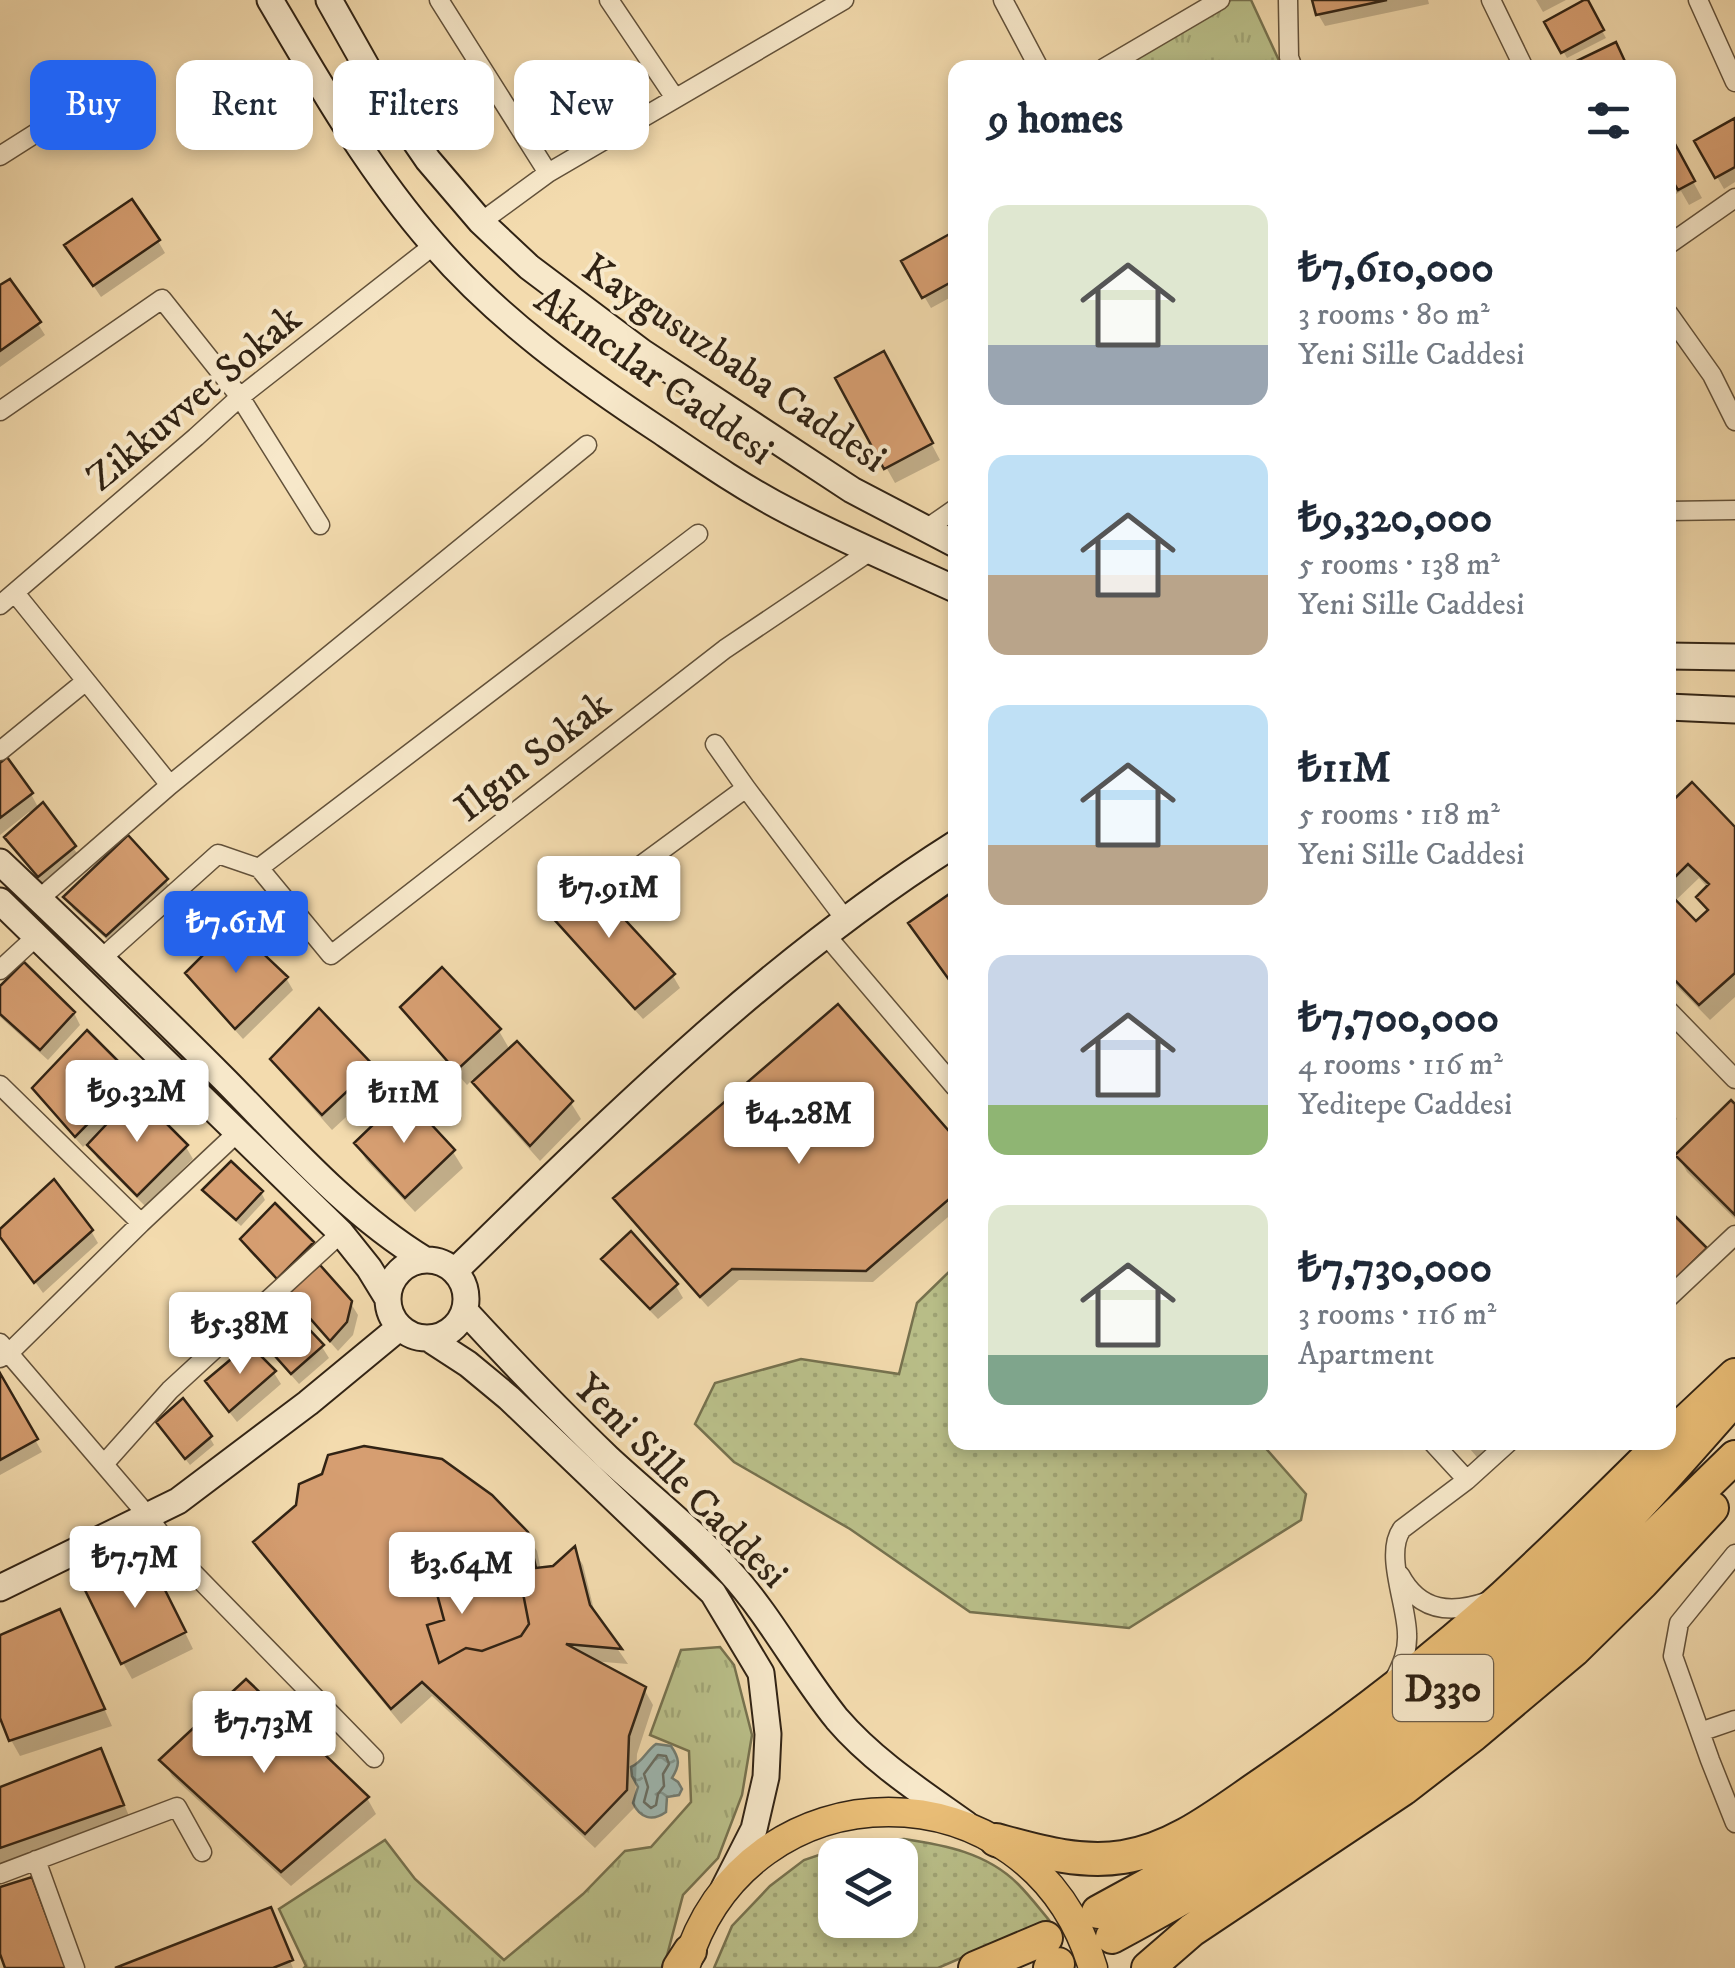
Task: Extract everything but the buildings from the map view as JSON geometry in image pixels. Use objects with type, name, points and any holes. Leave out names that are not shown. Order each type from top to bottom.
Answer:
[{"type":"highway","points":[[1676,1430],[1735,1375]]},
{"type":"highway","name":"D330","points":[[1735,1398],[1646,1500],[1558,1589],[1444,1687],[1335,1768],[1105,1924],[1208,1884],[1290,1835],[1422,1743],[1539,1644],[1735,1457]]},
{"type":"highway","points":[[983,1834],[1050,1854],[1087,1859],[1124,1857],[1154,1849],[1187,1833],[1334,1735],[1382,1697],[1503,1596],[1655,1450]]},
{"type":"highway","points":[[1148,1968],[1192,1930],[1403,1789],[1484,1726],[1574,1650],[1735,1484]]},
{"type":"highway","points":[[975,1968],[1051,1957]]},
{"type":"main road","name":"Akıncılar Caddesi","points":[[270,0],[352,136],[434,245],[550,355],[624,408],[788,511],[948,586]]},
{"type":"main road","name":"Akıncılar Caddesi","points":[[329,0],[378,87],[418,146],[482,222],[529,267]]},
{"type":"main road","name":"Kaygusuzbaba Caddesi","points":[[529,267],[642,352],[852,490],[948,540]]},
{"type":"main road","points":[[1676,656],[1735,657]]},
{"type":"main road","points":[[1676,707],[1735,710]]},
{"type":"main road","points":[[456,1271],[577,1152],[750,996],[835,926],[948,848]]},
{"type":"main road","points":[[0,862],[102,958],[344,1200],[392,1240],[425,1260]]},
{"type":"main road","points":[[0,901],[340,1233],[388,1299]]},
{"type":"main road","points":[[425,1260],[456,1271],[466,1290],[465,1312],[451,1331],[428,1338],[417,1337],[400,1327],[389,1310],[388,1299],[395,1276],[403,1268],[425,1260]]},
{"type":"main road","name":"Yeni Sille Caddesi","points":[[465,1312],[607,1457],[697,1537],[733,1575],[822,1700],[862,1744],[902,1778],[983,1834]]},
{"type":"main road","points":[[0,1588],[178,1502],[400,1327]]},
{"type":"main road","name":"Yeni Sille Caddesi","points":[[428,1338],[509,1398],[713,1593],[760,1673],[768,1734],[766,1777],[754,1829],[722,1892]]},
{"type":"main road","points":[[685,1962],[722,1892],[772,1846],[802,1829],[835,1818],[903,1812],[937,1816],[983,1834],[1026,1861],[1062,1901],[1080,1932],[1093,1968]]},
{"type":"street","points":[[439,0],[548,173]]},
{"type":"street","points":[[610,0],[675,98]]},
{"type":"street","points":[[482,222],[548,173],[844,0]]},
{"type":"street","points":[[1002,0],[1035,60]]},
{"type":"street","points":[[1118,60],[1220,0]]},
{"type":"street","points":[[1288,0],[1290,60]]},
{"type":"street","points":[[1491,0],[1520,60]]},
{"type":"street","points":[[1698,0],[1735,82]]},
{"type":"street","points":[[0,156],[30,137]]},
{"type":"street","points":[[1676,240],[1735,198]]},
{"type":"street","name":"Zikkuvvet Sokak","points":[[8,599],[240,397],[434,245]]},
{"type":"street","points":[[0,410],[162,299],[240,397],[320,526]]},
{"type":"street","points":[[1676,324],[1712,376],[1735,421]]},
{"type":"street","points":[[39,899],[170,785],[587,445]]},
{"type":"street","points":[[1676,510],[1735,510]]},
{"type":"street","points":[[926,529],[948,514]]},
{"type":"street","points":[[102,958],[218,854],[259,868],[698,534]]},
{"type":"street","name":"Ilgın Sokak","points":[[259,868],[331,955],[725,649],[872,550]]},
{"type":"street","points":[[8,599],[86,681],[170,785]]},
{"type":"street","points":[[0,752],[86,681]]},
{"type":"street","points":[[715,744],[835,926],[948,1078]]},
{"type":"street","points":[[625,877],[746,788]]},
{"type":"street","points":[[0,970],[36,936]]},
{"type":"street","points":[[1676,1018],[1735,1078]]},
{"type":"street","points":[[0,1085],[141,1222]]},
{"type":"street","points":[[238,1132],[3,1351],[148,1516],[173,1552],[374,1758]]},
{"type":"street","points":[[104,1464],[170,1390],[340,1233]]},
{"type":"street","points":[[1676,1290],[1735,1235]]},
{"type":"street","points":[[1439,1450],[1467,1480]]},
{"type":"street","points":[[1382,1697],[1400,1669],[1407,1647],[1394,1546],[1397,1536],[1499,1450]]},
{"type":"street","points":[[1735,1554],[1679,1622],[1673,1656],[1735,1823]]},
{"type":"street","points":[[1398,1570],[1413,1594],[1433,1606],[1465,1608],[1503,1596]]},
{"type":"street","points":[[1700,1732],[1735,1720]]},
{"type":"street","points":[[0,1874],[176,1807],[202,1852]]},
{"type":"street","points":[[36,1860],[75,1968]]},
{"type":"green space","points":[[1231,0],[1251,0],[1279,60],[1128,60]]},
{"type":"green space","points":[[948,1273],[948,1450],[1267,1450],[1306,1494],[1301,1520],[1129,1628],[970,1612],[850,1529],[734,1462],[695,1424],[715,1383],[801,1359],[899,1374],[917,1303]]},
{"type":"green space","points":[[720,1647],[734,1665],[752,1735],[742,1795],[718,1858],[683,1895],[661,1968],[304,1968],[279,1909],[385,1840],[415,1879],[504,1960],[583,1894],[625,1851],[651,1847],[691,1802],[689,1751],[650,1735],[681,1650]]},
{"type":"green space","points":[[918,1842],[950,1848],[993,1865],[1018,1884],[1049,1920],[938,1968],[714,1968],[732,1926],[770,1886],[804,1860],[818,1855],[818,1938],[918,1938]]},
{"type":"water","points":[[656,1744],[671,1746],[674,1751],[678,1762],[672,1778],[682,1789],[679,1795],[667,1797],[666,1812],[651,1818],[633,1803],[638,1787],[631,1767]]}]
